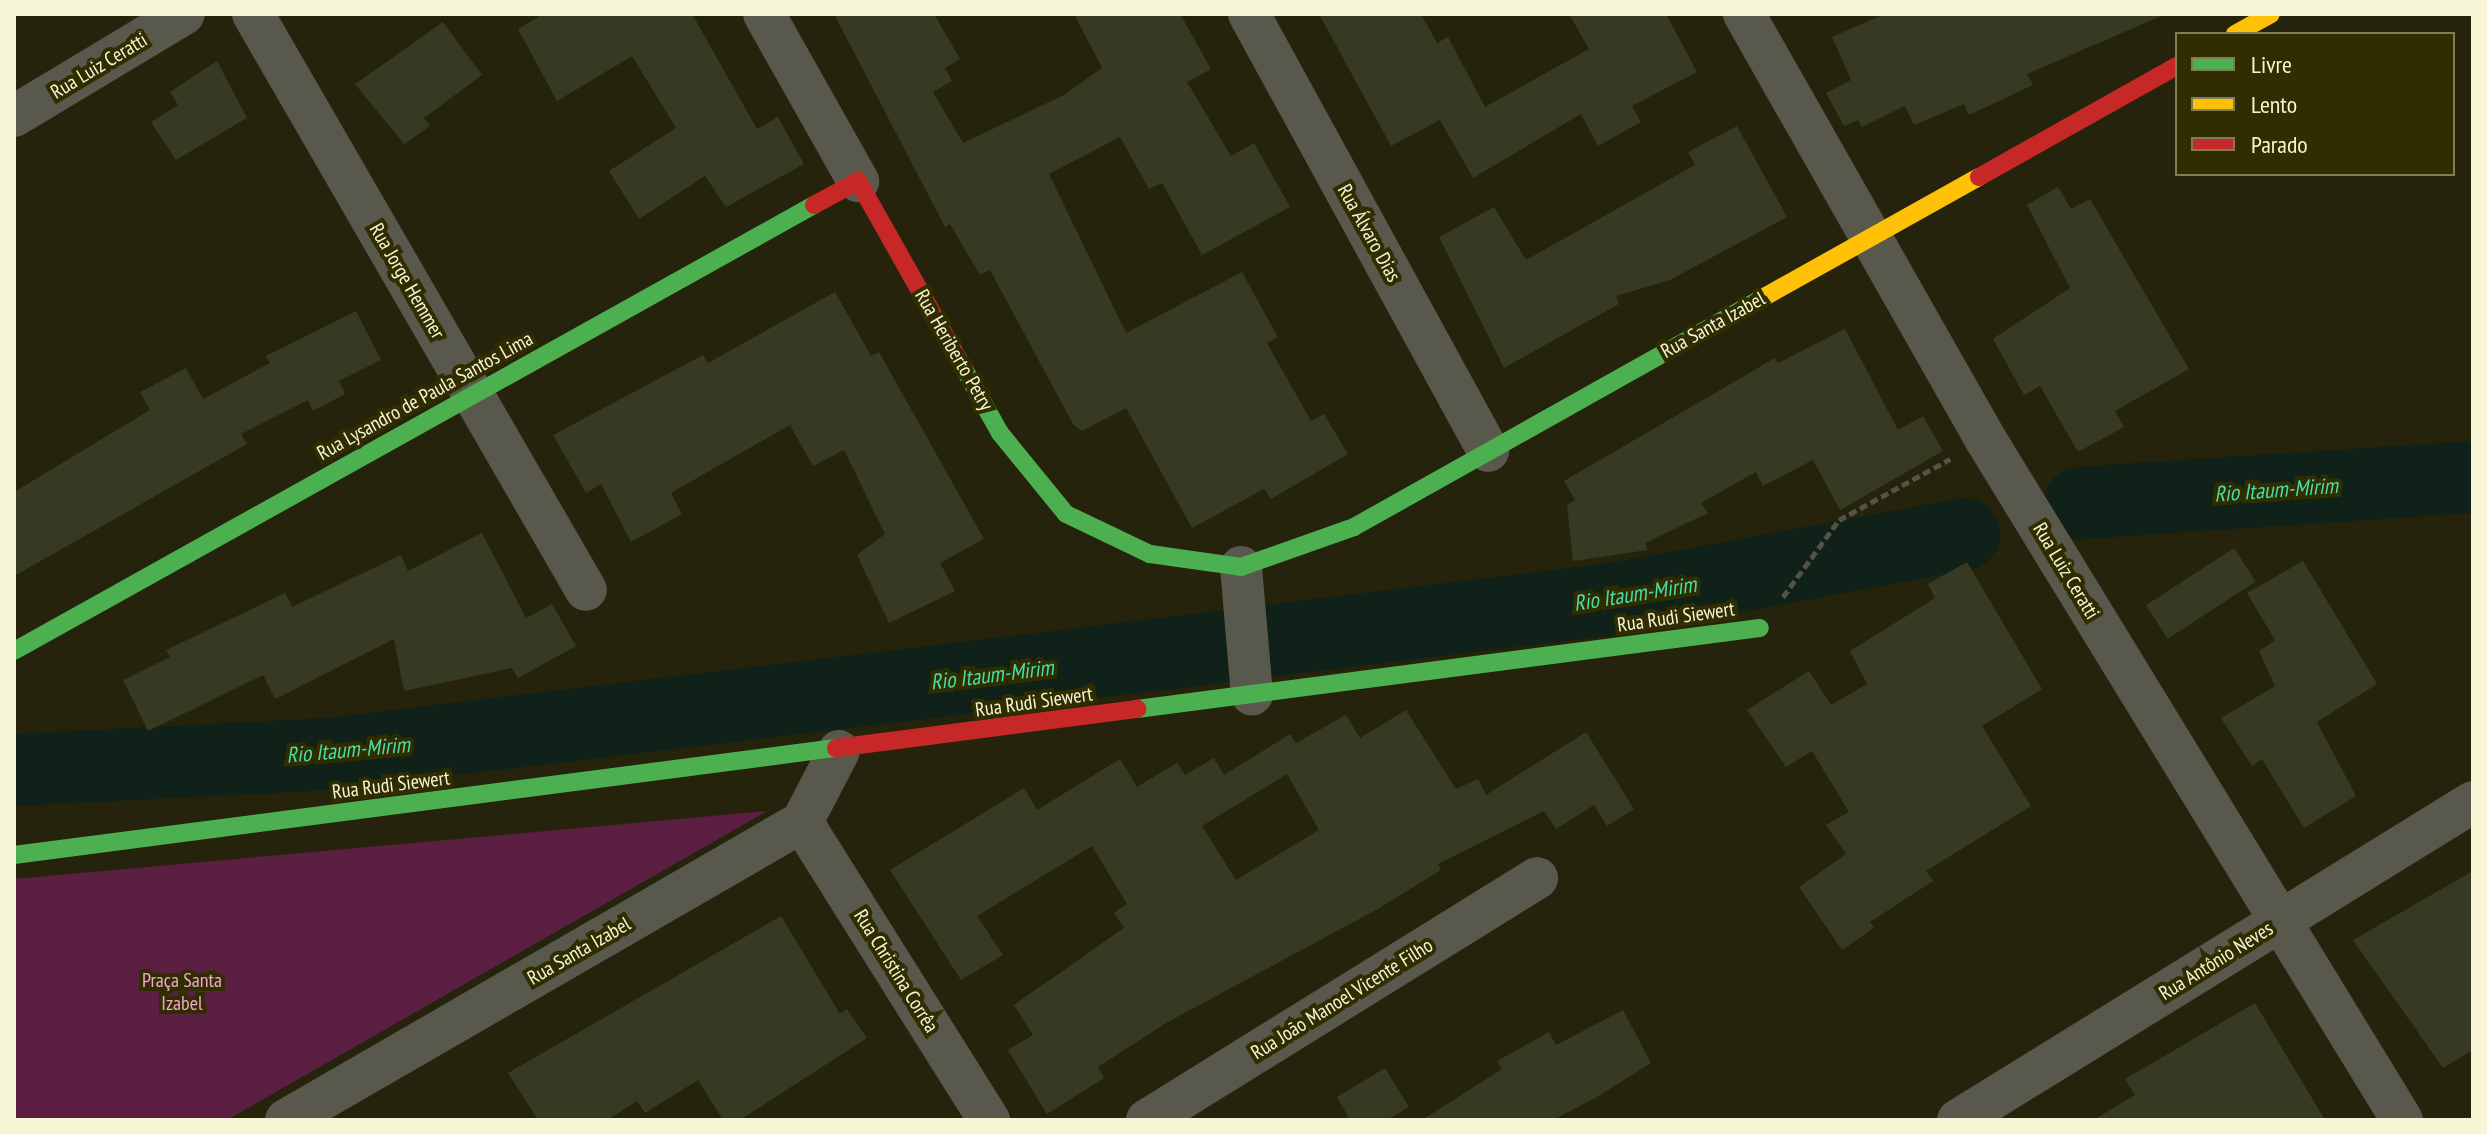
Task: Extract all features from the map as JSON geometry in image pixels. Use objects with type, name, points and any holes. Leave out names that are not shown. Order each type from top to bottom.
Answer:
[{"type":"street","name":"Rua Luiz Ceratti","points":[[14,116],[184,14]]},
{"type":"street","name":"Rua Jorge Hemmer","points":[[253,14],[586,590]]},
{"type":"street","name":"Rua Heriberto Petry","points":[[764,14],[1000,433],[1066,514],[1150,554],[1241,567]]},
{"type":"street","name":"Rua Álvaro Dias","points":[[1249,14],[1488,451]]},
{"type":"street","name":"Rua Luiz Ceratti","points":[[1744,14],[1986,440],[2402,1120]]},
{"type":"street","points":[[2239,32],[2271,14]]},
{"type":"street","name":"Rua Santa Izabel","points":[[1241,567],[1354,527],[2175,67]]},
{"type":"street","name":"Rua Lysandro de Paula Santos Lima","points":[[14,651],[858,181]]},
{"type":"street","points":[[1241,567],[1252,695]]},
{"type":"street","name":"Rua Rudi Siewert","points":[[14,855],[839,751],[1760,628]]},
{"type":"street","points":[[802,822],[839,751]]},
{"type":"street","name":"Rua Antônio Neves","points":[[1958,1120],[2473,802]]},
{"type":"street","name":"Rua Santa Izabel","points":[[286,1120],[802,822]]},
{"type":"street","name":"Rua Christina Corrêa","points":[[802,822],[989,1120]]},
{"type":"street","name":"Rua João Manoel Vicente Filho","points":[[1147,1120],[1537,878]]},
{"type":"path","name":"Rua Rudi Siewert","points":[[1760,628],[1839,520],[1986,440]]},
{"type":"green space","name":"Praça Santa Izabel","points":[[767,811],[227,1120],[14,1120],[14,879]]},
{"type":"building","points":[[543,14],[692,14],[757,129],[778,117],[804,164],[726,207],[705,176],[639,219],[609,171],[676,128],[632,56],[557,101],[518,29]]},
{"type":"building","points":[[834,14],[934,14],[960,59],[945,68],[952,81],[933,92],[963,143],[1064,95],[1102,68],[1074,14],[1180,14],[1211,69],[1187,82],[1231,156],[1254,143],[1290,207],[1202,255],[1162,183],[1149,189],[1120,137],[1049,174],[1126,333],[1242,272],[1278,337],[1267,343],[1311,421],[1324,414],[1348,454],[1271,499],[1264,489],[1192,528],[1126,408],[1082,431],[1073,424],[990,270],[980,275],[950,224],[945,227]]},
{"type":"building","points":[[1319,14],[1421,14],[1437,43],[1448,37],[1485,107],[1589,49],[1569,14],[1666,14],[1697,72],[1632,106],[1641,122],[1598,146],[1581,114],[1473,178],[1440,120],[1391,146]]},
{"type":"building","points":[[1885,14],[2166,14],[2027,74],[2033,85],[1969,115],[1964,104],[1914,125],[1905,106],[1862,127],[1858,120],[1844,126],[1826,93],[1851,80],[1832,37]]},
{"type":"building","points":[[443,22],[482,75],[424,118],[430,126],[404,144],[355,84]]},
{"type":"building","points":[[217,61],[247,118],[176,160],[151,122],[178,105],[170,92]]},
{"type":"building","points":[[1737,126],[1787,217],[1670,280],[1616,296],[1619,304],[1504,368],[1439,237],[1494,207],[1526,260],[1695,165],[1688,152]]},
{"type":"building","points":[[2058,187],[2071,209],[2090,199],[2189,369],[2115,411],[2124,427],[2078,452],[2040,386],[2024,395],[1993,339],[2070,288],[2027,205]]},
{"type":"building","points":[[835,292],[871,356],[879,352],[984,539],[940,563],[955,591],[889,623],[857,555],[885,534],[844,450],[813,466],[790,425],[671,493],[682,514],[631,542],[601,484],[586,493],[553,435],[703,355],[708,363]]},
{"type":"building","points":[[356,311],[381,360],[339,381],[345,394],[313,411],[308,400],[241,434],[247,444],[14,576],[14,492],[150,410],[140,392],[186,368],[203,399],[270,363],[266,356]]},
{"type":"building","points":[[1845,329],[1898,430],[1923,416],[1943,451],[1840,510],[1813,460],[1763,486],[1756,472],[1701,503],[1708,513],[1645,543],[1648,550],[1573,561],[1567,505],[1575,500],[1564,481],[1775,358],[1778,363]]},
{"type":"building","points":[[482,533],[526,618],[552,604],[576,646],[518,678],[512,668],[404,691],[394,639],[275,699],[263,675],[148,731],[123,680],[170,657],[166,650],[285,593],[292,607],[401,555],[408,571]]},
{"type":"building","points":[[2234,548],[2256,582],[2168,639],[2146,605]]},
{"type":"building","points":[[2303,561],[2377,684],[2317,722],[2356,796],[2304,828],[2262,759],[2252,766],[2221,718],[2275,686],[2259,651],[2275,640],[2247,593]]},
{"type":"building","points":[[1967,562],[2042,689],[1982,726],[2031,806],[1926,871],[1933,881],[1870,922],[1874,928],[1842,950],[1799,887],[1846,854],[1826,825],[1849,812],[1812,751],[1786,767],[1747,710],[1809,671],[1831,705],[1867,684],[1850,651],[1935,598],[1928,584]]},
{"type":"building","points":[[1406,710],[1456,789],[1478,779],[1486,795],[1586,732],[1634,809],[1607,826],[1594,805],[1556,829],[1544,811],[1438,864],[1441,870],[1376,910],[1166,1023],[1098,1067],[1104,1078],[1047,1114],[1008,1050],[1033,1035],[1014,1005],[1124,928],[1114,913],[1127,904],[1092,846],[977,916],[1003,955],[961,980],[890,870],[1024,788],[1037,810],[1120,759],[1137,787],[1177,763],[1185,775],[1214,758],[1224,775],[1290,734],[1296,743],[1346,715],[1360,738]],"holes":[[[1287,774],[1319,830],[1236,880],[1202,826]]]},
{"type":"building","points":[[2473,871],[2473,1050],[2443,1068],[2353,940]]},
{"type":"building","points":[[781,916],[840,1014],[847,1009],[867,1038],[740,1120],[723,1120],[698,1080],[645,1113],[637,1101],[607,1120],[538,1120],[508,1073]]},
{"type":"building","points":[[2255,1003],[2325,1120],[2093,1120],[2135,1095],[2125,1079]]},
{"type":"building","points":[[1623,1010],[1651,1063],[1597,1097],[1553,1120],[1422,1120],[1502,1069],[1497,1061],[1549,1032],[1556,1045]]},
{"type":"building","points":[[1385,1068],[1409,1107],[1387,1120],[1350,1120],[1337,1097]]},
{"type":"waterway","name":"Rio Itaum-Mirim","points":[[2080,503],[2473,477]]},
{"type":"waterway","name":"Rio Itaum-Mirim","points":[[14,770],[329,754],[989,675],[1620,598],[1964,534]]},
{"type":"traffic: fast","points":[[14,651],[814,205]]},
{"type":"traffic: fast","points":[[964,369],[1000,433],[1066,514],[1150,554],[1241,567],[1354,527],[1766,296]]},
{"type":"traffic: fast","points":[[1137,709],[1760,628]]},
{"type":"traffic: fast","points":[[14,855],[836,748]]},
{"type":"traffic: slow","points":[[2239,32],[2271,14]]},
{"type":"traffic: slow","points":[[1766,296],[1979,177]]},
{"type":"traffic: jam","points":[[1979,177],[2175,67]]},
{"type":"traffic: jam","points":[[814,205],[858,181],[964,369]]},
{"type":"traffic: jam","points":[[836,748],[1137,709]]}]
